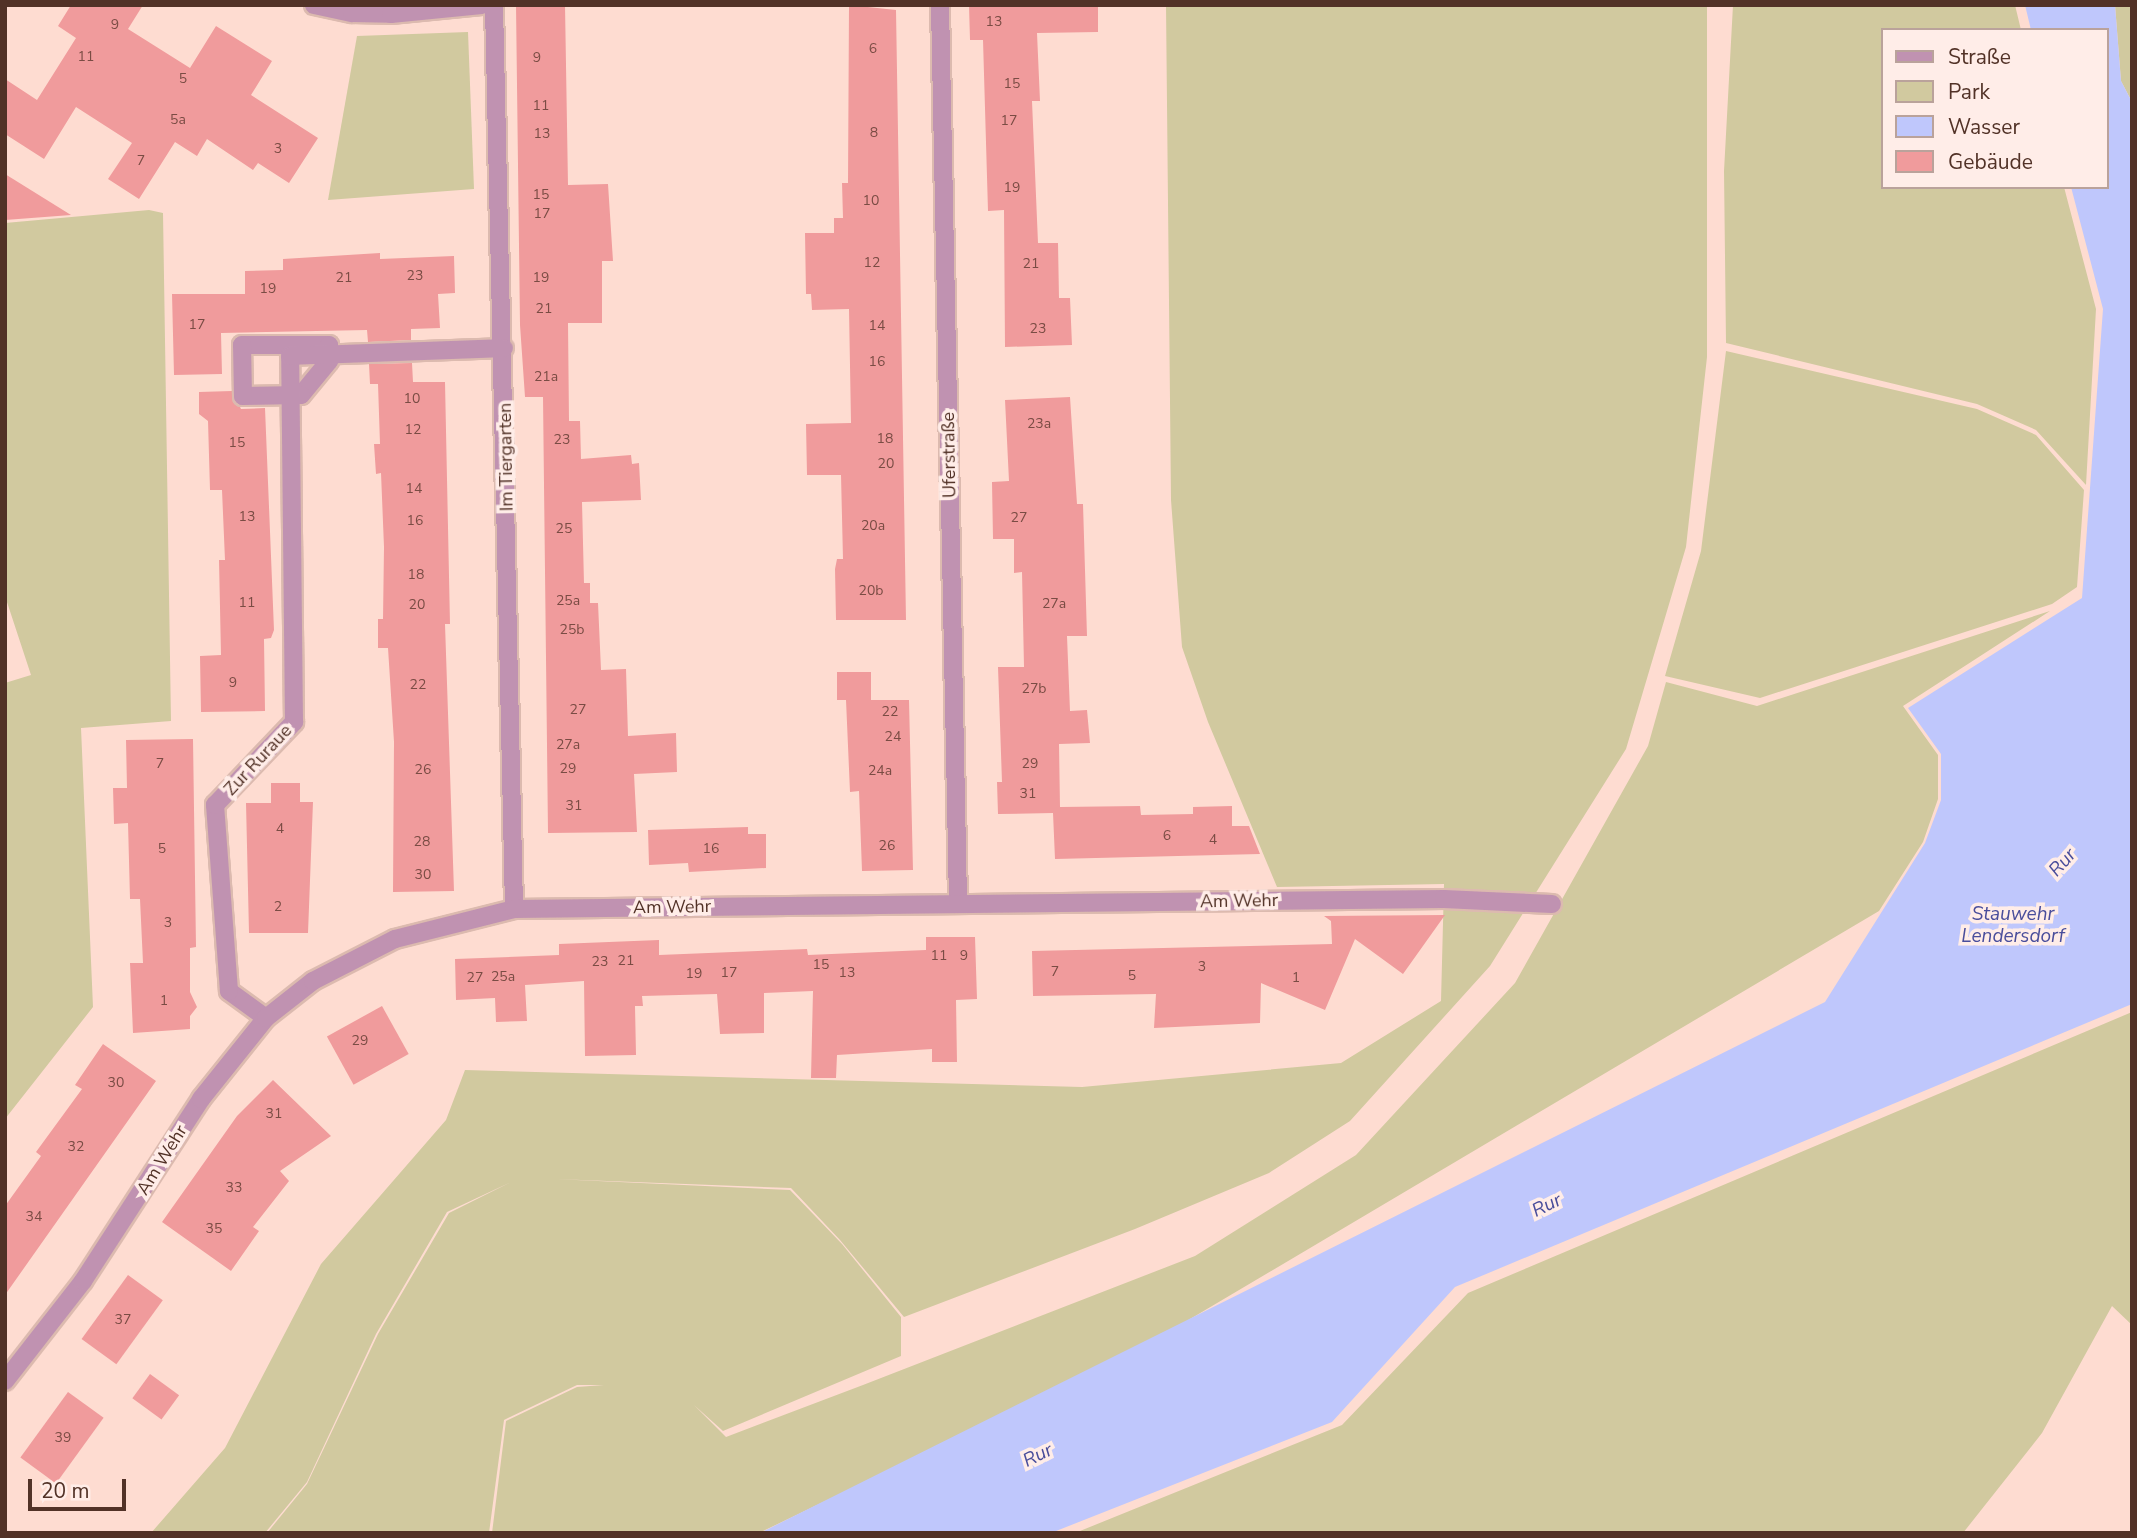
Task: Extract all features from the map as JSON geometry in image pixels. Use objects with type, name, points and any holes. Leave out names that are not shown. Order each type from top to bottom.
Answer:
[{"type":"street","points":[[314,5],[352,13],[391,14],[482,5]]},
{"type":"street","name":"Im Tiergarten","points":[[494,5],[504,348],[514,909]]},
{"type":"street","name":"Uferstraße","points":[[940,5],[958,904]]},
{"type":"street","name":"Zur Ruraue","points":[[290,395],[243,396],[242,345],[329,345],[329,355]]},
{"type":"street","name":"Zur Ruraue","points":[[266,1017],[229,991],[215,806],[294,722],[290,356],[504,348]]},
{"type":"street","points":[[290,395],[301,395],[329,355]]},
{"type":"street","name":"Am Wehr","points":[[5,1381],[83,1281],[201,1099],[266,1017],[313,981],[372,949],[435,928],[514,909],[1430,900],[1552,904]]},
{"type":"green space","points":[[1166,5],[1707,5],[1707,357],[1686,547],[1626,749],[1490,966],[1350,1121],[1269,1173],[1135,1229],[904,1317],[840,1240],[791,1188],[555,1179],[790,1190],[842,1244],[901,1317],[901,1356],[723,1431],[694,1405],[726,1437],[1195,1256],[1356,1155],[1515,983],[1648,746],[1666,682],[1757,706],[2050,611],[1903,706],[1938,755],[1938,799],[1923,842],[1879,911],[1131,1354],[759,1533],[492,1533],[506,1421],[577,1387],[604,1385],[577,1385],[504,1420],[489,1533],[267,1533],[307,1484],[378,1334],[449,1213],[511,1182],[447,1212],[376,1334],[307,1482],[265,1533],[151,1533],[225,1448],[321,1264],[446,1120],[465,1070],[1082,1087],[1341,1063],[1441,1001],[1444,884],[1277,887],[1208,722],[1182,647],[1171,500]]},
{"type":"green space","points":[[1733,5],[2015,5],[2021,28],[1882,28],[1882,189],[2065,189],[2096,309],[2086,485],[2036,430],[1977,404],[1726,343],[1724,171]]},
{"type":"green space","points":[[2115,5],[2132,5],[2132,102],[2121,81]]},
{"type":"green space","points":[[468,32],[474,189],[328,200],[357,36]]},
{"type":"green space","points":[[149,210],[163,213],[171,721],[81,728],[93,1007],[5,1119],[5,683],[31,675],[5,596],[5,223]]},
{"type":"green space","points":[[1726,351],[1977,409],[2036,435],[2084,490],[2077,587],[2052,604],[1760,698],[1665,676],[1701,551]]},
{"type":"green space","points":[[2132,1012],[2132,1325],[2112,1306],[2042,1433],[1963,1533],[1075,1533],[1342,1425],[1468,1293]]},
{"type":"water","name":"Stauwehr Lendersdorf","points":[[2025,5],[2115,5],[2121,81],[2132,102],[2132,1004],[1455,1287],[1332,1422],[1051,1533],[760,1533],[1825,1002],[1925,843],[1941,800],[1941,754],[1908,708],[2082,598],[2103,309],[2072,189],[2109,189],[2109,28],[2031,28]]},
{"type":"building","points":[[71,5],[143,5],[128,29],[190,68],[216,26],[272,61],[251,95],[318,138],[289,183],[258,163],[253,170],[207,139],[197,156],[175,142],[139,199],[108,179],[132,143],[76,107],[44,159],[5,134],[5,79],[37,100],[76,38],[58,26]]},
{"type":"building","points":[[516,5],[565,5],[568,185],[608,184],[613,261],[602,261],[602,323],[568,323],[569,421],[580,421],[581,459],[631,455],[632,464],[639,463],[641,500],[582,502],[584,583],[590,583],[590,603],[598,603],[601,670],[626,669],[628,736],[676,733],[677,772],[634,774],[637,832],[548,833],[543,397],[525,397],[520,325]]},
{"type":"building","points":[[849,5],[896,10],[906,620],[836,620],[835,569],[837,559],[843,559],[841,475],[807,475],[806,424],[851,423],[849,309],[812,310],[811,294],[806,294],[805,233],[834,233],[834,218],[843,218],[842,183],[848,183]]},
{"type":"building","points":[[969,5],[1098,5],[1098,32],[1037,33],[1040,101],[1032,101],[1038,243],[1058,243],[1059,298],[1070,298],[1072,345],[1005,347],[1004,210],[988,211],[983,40],[970,40]]},
{"type":"building","points":[[5,174],[71,215],[5,220]]},
{"type":"building","points":[[380,253],[380,259],[454,256],[455,293],[438,294],[440,328],[411,329],[411,340],[368,342],[367,330],[221,333],[222,374],[174,375],[172,294],[245,294],[245,271],[283,270],[283,259]]},
{"type":"building","points":[[412,363],[413,382],[445,382],[450,624],[445,624],[454,891],[393,892],[394,742],[388,648],[378,648],[378,619],[383,619],[384,547],[381,473],[376,474],[374,444],[380,444],[378,384],[370,384],[369,364]]},
{"type":"building","points":[[232,391],[241,409],[265,408],[274,630],[271,638],[264,639],[265,711],[201,712],[200,656],[221,655],[219,560],[225,560],[222,490],[210,490],[208,421],[199,414],[199,392]]},
{"type":"building","points":[[1070,397],[1077,504],[1083,504],[1087,636],[1067,636],[1070,711],[1087,710],[1090,743],[1059,744],[1060,807],[1140,806],[1141,815],[1193,814],[1193,807],[1232,806],[1232,826],[1249,826],[1260,854],[1055,859],[1053,813],[998,814],[997,782],[1002,782],[998,667],[1024,667],[1022,572],[1014,573],[1014,539],[993,539],[992,482],[1009,481],[1005,400]]},
{"type":"building","points":[[837,672],[871,672],[871,700],[909,700],[913,870],[862,871],[859,791],[850,792],[846,700],[837,700]]},
{"type":"building","points":[[193,739],[196,947],[190,948],[190,992],[197,1007],[190,1016],[190,1029],[133,1033],[130,963],[143,963],[140,899],[130,899],[128,823],[114,824],[113,788],[127,788],[126,740]]},
{"type":"building","points":[[271,783],[300,783],[300,802],[313,802],[308,933],[249,933],[246,803],[271,803]]},
{"type":"building","points":[[748,827],[748,834],[766,834],[766,868],[689,872],[688,863],[649,865],[648,830]]},
{"type":"building","points":[[1445,915],[1403,974],[1355,939],[1325,1010],[1261,983],[1260,1023],[1154,1028],[1156,994],[1033,996],[1032,951],[1332,944],[1331,921],[1324,916]]},
{"type":"building","points":[[926,937],[975,937],[977,999],[956,1000],[957,1062],[932,1062],[932,1049],[837,1055],[836,1078],[811,1078],[813,991],[764,993],[764,1033],[720,1034],[717,994],[642,996],[643,1006],[635,1006],[636,1055],[585,1056],[584,981],[525,985],[527,1021],[496,1022],[495,998],[456,1000],[455,959],[559,955],[559,944],[659,940],[659,955],[807,949],[808,955],[926,950]]},
{"type":"building","points":[[382,1006],[409,1054],[354,1085],[327,1037]]},
{"type":"building","points":[[103,1044],[156,1081],[5,1295],[5,1206],[41,1156],[36,1152],[82,1089],[75,1085]]},
{"type":"building","points":[[273,1080],[331,1136],[280,1171],[289,1181],[253,1227],[259,1231],[231,1271],[162,1222],[237,1116]]},
{"type":"building","points":[[128,1275],[163,1300],[116,1364],[82,1339]]},
{"type":"building","points":[[150,1374],[179,1395],[161,1419],[132,1398]]},
{"type":"building","points":[[68,1392],[104,1418],[56,1483],[20,1458]]},
{"type":"water label","name":"Rur","points":[[2063,863]]},
{"type":"water label","name":"Rur","points":[[1547,1206]]},
{"type":"water label","name":"Rur","points":[[1038,1456]]}]
